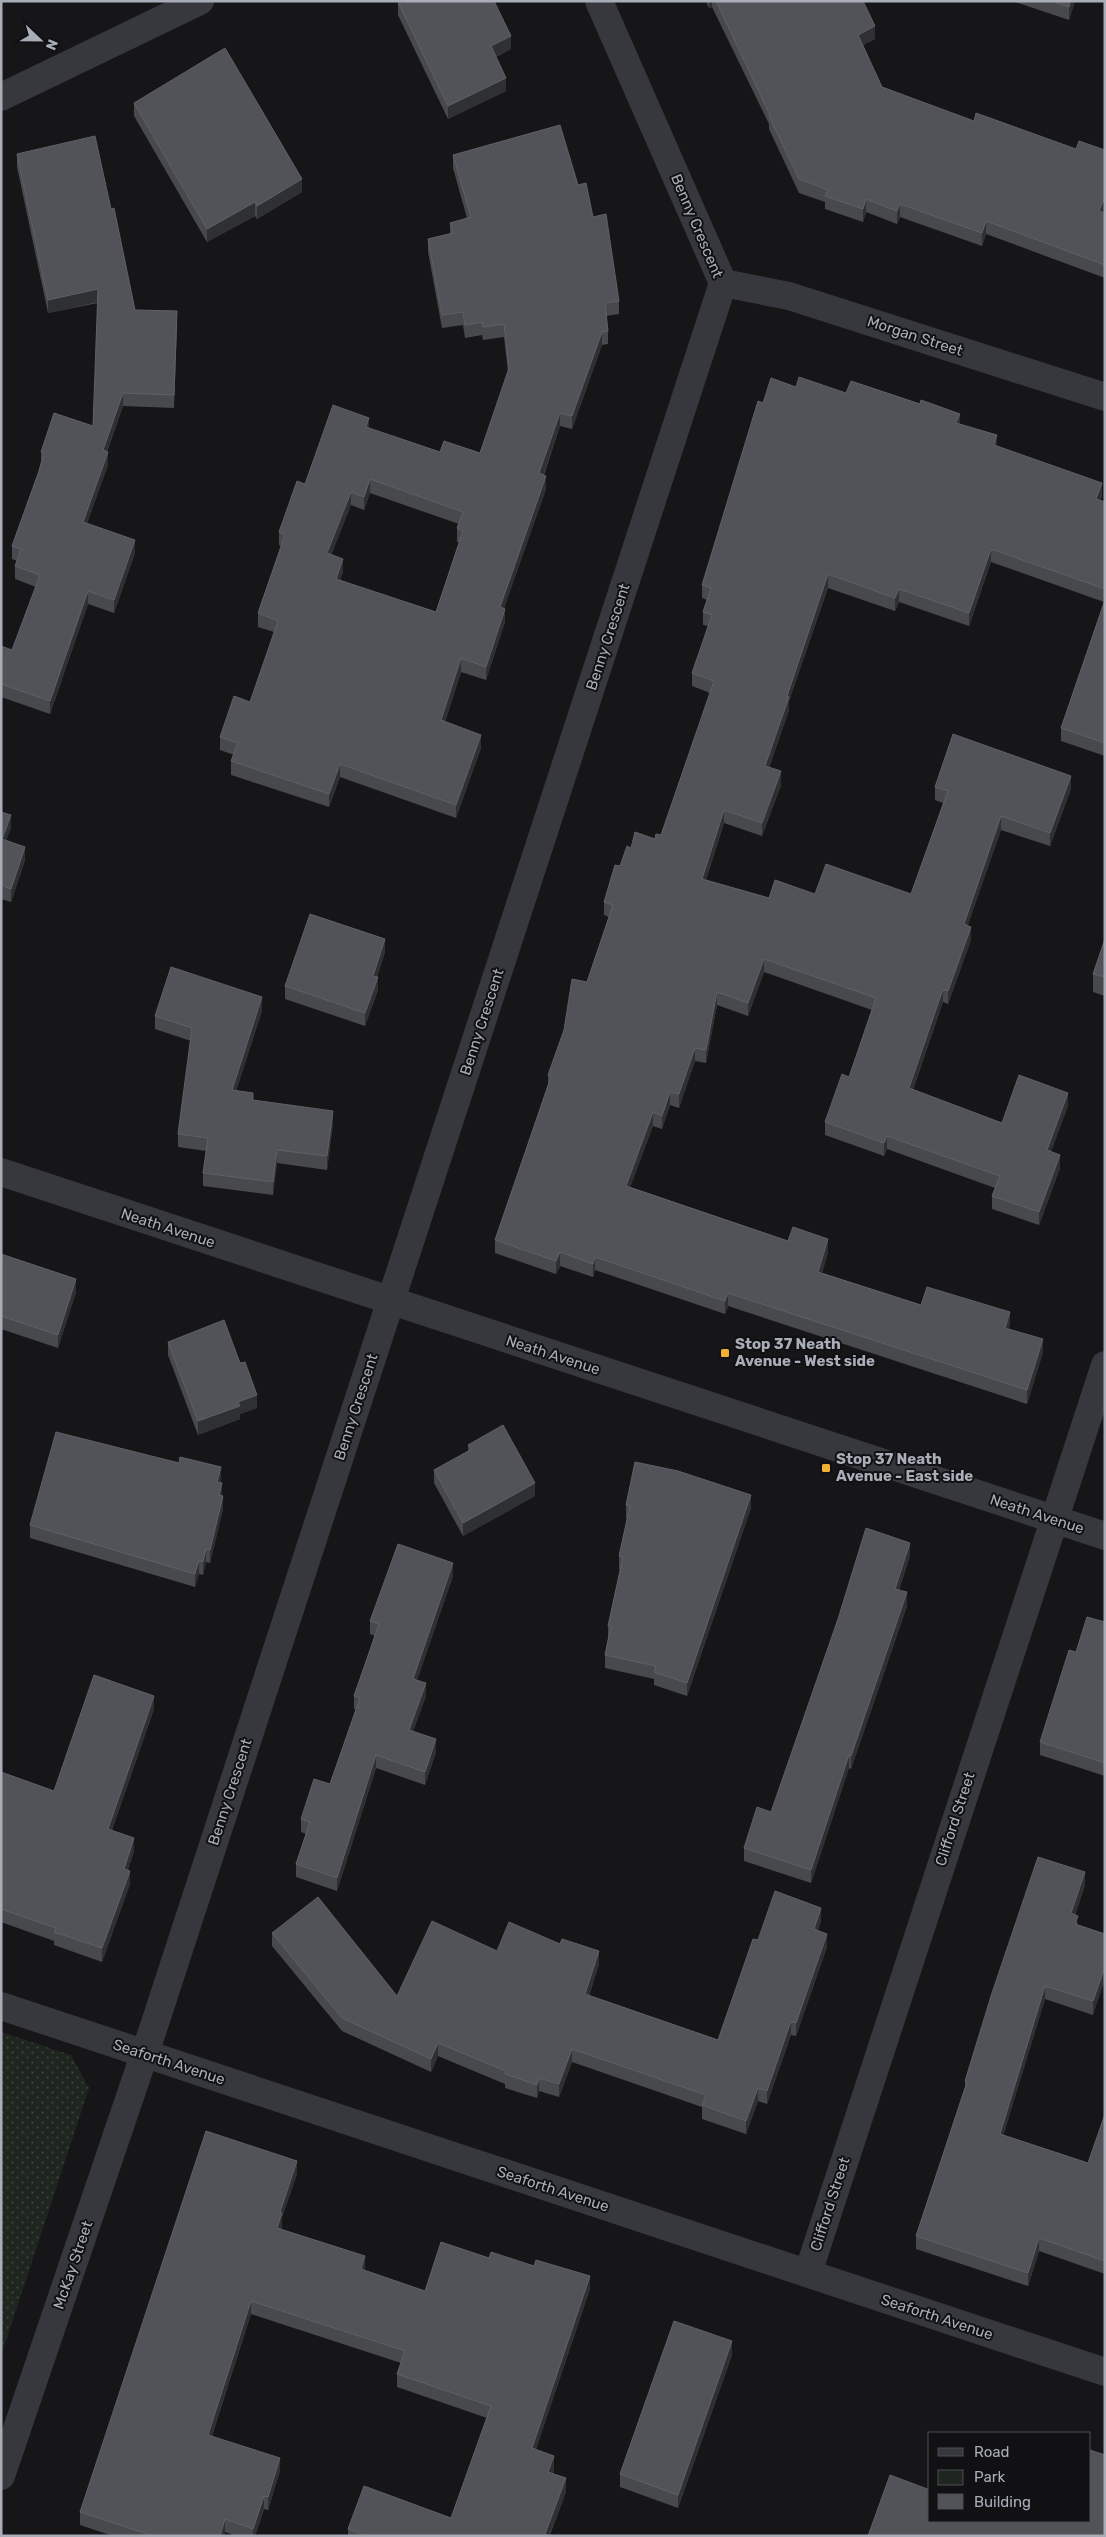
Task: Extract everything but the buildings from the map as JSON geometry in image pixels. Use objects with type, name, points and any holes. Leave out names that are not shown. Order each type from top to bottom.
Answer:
[{"type":"street","points":[[1,97],[200,1]]},
{"type":"street","name":"Benny Crescent","points":[[144,2054],[723,283],[599,1]]},
{"type":"street","name":"Morgan Street","points":[[723,283],[789,296],[1105,396]]},
{"type":"street","name":"Neath Avenue","points":[[1,1172],[1105,1536]]},
{"type":"street","name":"Clifford Street","points":[[808,2273],[1053,1519],[1105,1365]]},
{"type":"street","name":"Seaforth Avenue","points":[[1,2006],[1105,2372]]},
{"type":"street","name":"McKay Street","points":[[1,2476],[144,2054]]},
{"type":"green space","points":[[1,2032],[71,2055],[89,2088],[1,2356]]},
{"type":"place","name":"Stop 37 Neath Avenue - West side","points":[[725,1353]]},
{"type":"place","name":"Stop 37 Neath Avenue - East side","points":[[826,1468]]}]
